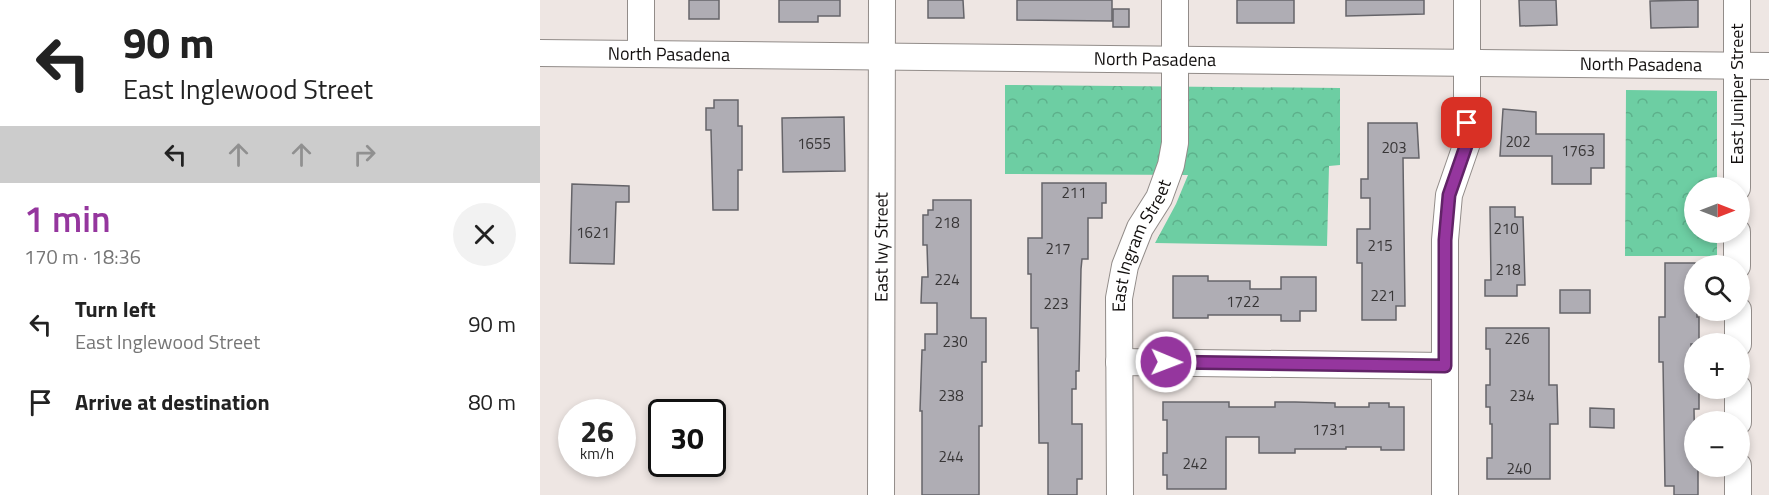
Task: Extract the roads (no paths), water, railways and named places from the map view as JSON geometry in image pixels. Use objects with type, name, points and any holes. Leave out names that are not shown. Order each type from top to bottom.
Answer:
[{"type":"street","points":[[641,0],[641,52]]},
{"type":"street","name":"East Ivy Street","points":[[881,495],[882,0]]},
{"type":"street","name":"East Ingram Street","points":[[1120,495],[1119,298],[1125,266],[1140,228],[1159,198],[1171,165],[1175,143],[1175,0]]},
{"type":"street","points":[[1445,495],[1445,240],[1449,195],[1467,143],[1467,0]]},
{"type":"street","name":"East Juniper Street","points":[[1737,0],[1737,177]]},
{"type":"street","name":"North Pasadena","points":[[540,52],[1769,66]]},
{"type":"street","points":[[1119,362],[1445,366]]},
{"type":"street","points":[[1738,477],[1738,495]]}]
